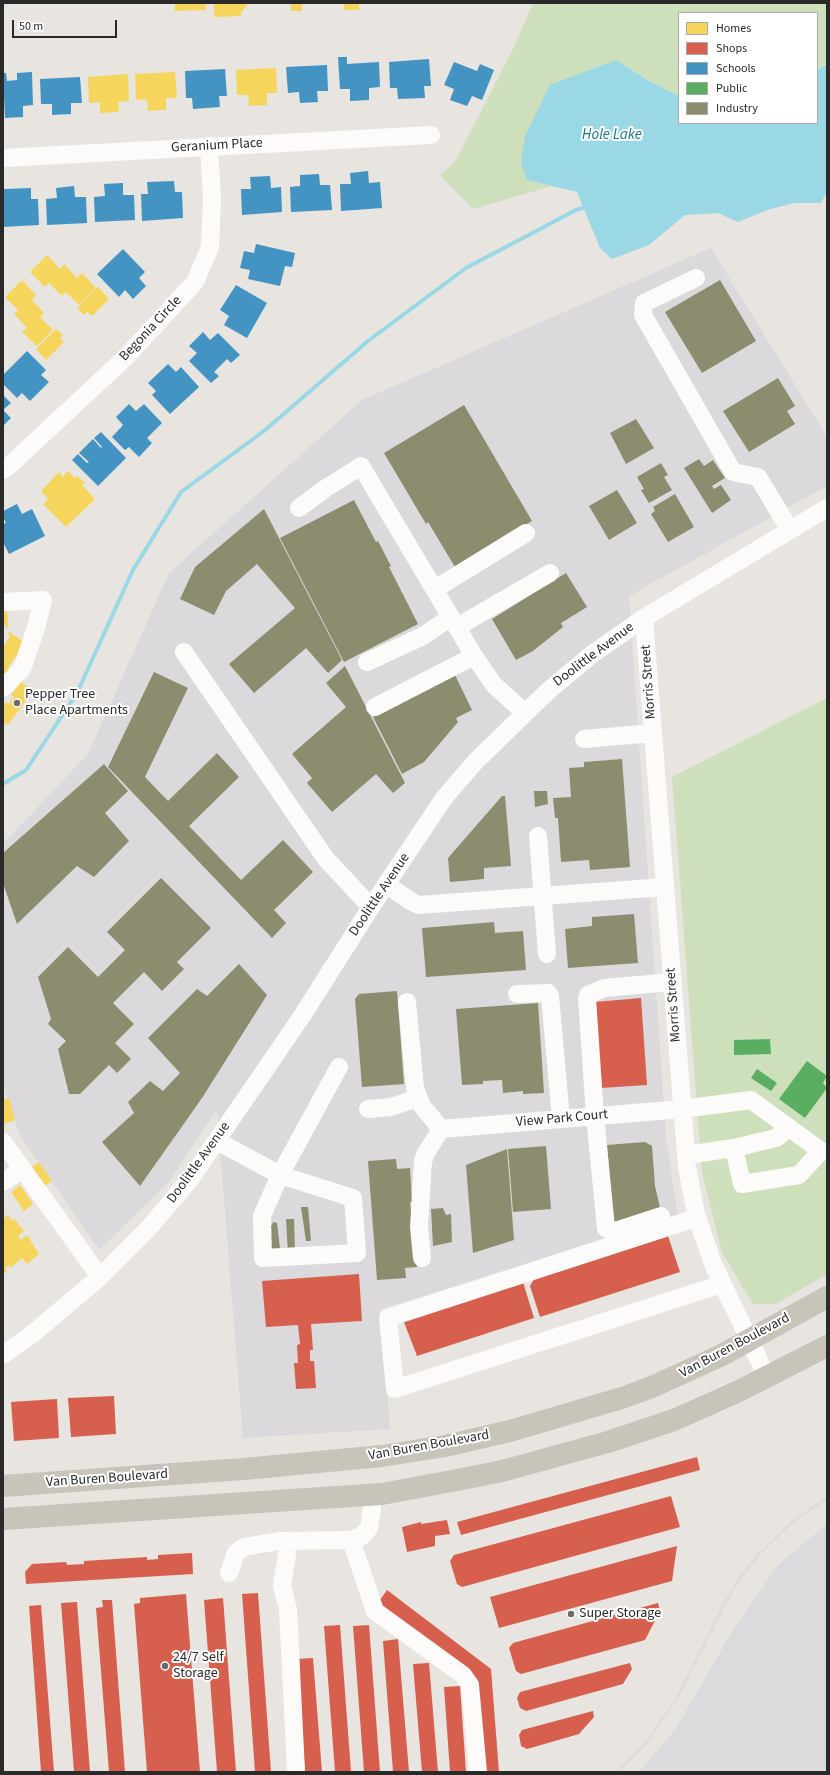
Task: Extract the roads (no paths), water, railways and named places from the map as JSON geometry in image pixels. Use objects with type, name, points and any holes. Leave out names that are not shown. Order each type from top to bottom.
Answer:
[{"type":"main road","name":"Van Buren Boulevard","points":[[3,1486],[244,1469],[382,1456],[445,1446],[510,1431],[625,1397],[672,1379],[749,1341],[827,1297]]},
{"type":"main road","points":[[3,1519],[372,1494],[487,1474],[608,1442],[674,1420],[739,1391],[827,1346]]},
{"type":"street","name":"Geranium Place","points":[[3,158],[432,135]]},
{"type":"street","name":"Begonia Circle","points":[[3,470],[126,357],[195,282],[210,247],[212,200],[209,146]]},
{"type":"street","points":[[696,278],[644,303],[643,315],[733,472],[758,477],[790,530]]},
{"type":"street","points":[[299,508],[326,488],[361,466],[474,656],[494,685],[525,713]]},
{"type":"street","name":"Doolittle Avenue","points":[[3,1355],[31,1335],[100,1277],[158,1218],[192,1178],[302,1016],[371,907],[444,798],[475,762],[548,690],[591,654],[644,618],[827,508]]},
{"type":"street","points":[[435,589],[526,533]]},
{"type":"street","points":[[367,662],[454,622],[550,573]]},
{"type":"street","points":[[3,602],[43,600],[36,628],[22,669],[3,688]]},
{"type":"street","name":"Morris Street","points":[[644,618],[682,1109],[686,1155],[696,1218],[712,1264],[767,1377]]},
{"type":"street","points":[[184,652],[326,859],[371,907]]},
{"type":"street","points":[[375,707],[474,656]]},
{"type":"street","points":[[584,739],[653,733]]},
{"type":"street","points":[[538,836],[548,954]]},
{"type":"street","points":[[387,885],[419,905],[665,887]]},
{"type":"street","points":[[661,1216],[615,1231],[611,1231],[606,1228],[595,1116],[587,998],[588,995],[604,988],[672,982]]},
{"type":"street","points":[[517,994],[544,992],[548,993],[550,996],[561,1119]]},
{"type":"street","points":[[407,1002],[413,1075],[418,1098],[429,1116],[442,1129],[426,1152],[423,1160],[419,1227],[422,1258]]},
{"type":"street","points":[[217,1141],[280,1175],[353,1198],[357,1253],[263,1258],[262,1216],[280,1175],[338,1067]]},
{"type":"street","points":[[368,1109],[391,1107],[418,1098]]},
{"type":"street","name":"View Park Court","points":[[442,1129],[682,1109],[751,1100],[821,1151],[799,1175],[742,1184],[734,1148]]},
{"type":"street","points":[[686,1155],[734,1148],[776,1138],[789,1128]]},
{"type":"street","points":[[3,1142],[100,1277]]},
{"type":"street","points":[[3,1182],[22,1169]]},
{"type":"street","points":[[696,1218],[388,1318],[395,1389],[722,1284]]},
{"type":"street","points":[[229,1573],[236,1553],[244,1547],[279,1541],[351,1540],[362,1536],[369,1528],[372,1510],[372,1494]]},
{"type":"street","points":[[351,1540],[375,1611],[463,1675],[470,1685],[478,1772]]},
{"type":"street","points":[[289,1541],[282,1586],[288,1609],[296,1772]]},
{"type":"water","name":"Hole Lake","points":[[616,60],[649,81],[678,96],[678,124],[818,124],[818,69],[827,64],[827,192],[821,203],[794,203],[767,210],[738,222],[718,213],[685,215],[649,245],[612,259],[600,248],[577,192],[527,180],[521,163],[525,136],[550,85]]},
{"type":"waterway","points":[[3,784],[26,770],[77,693],[133,570],[181,492],[264,431],[368,341],[466,268],[578,209],[588,207]]},
{"type":"railway","points":[[616,1772],[644,1746],[677,1698],[725,1603],[736,1584],[757,1556],[791,1523],[827,1498]]},
{"type":"place","name":"Pepper Tree Place Apartments","points":[[17,703]]},
{"type":"place","name":"Super Storage","points":[[571,1614]]},
{"type":"place","name":"24/7 Self Storage","points":[[165,1666]]}]
